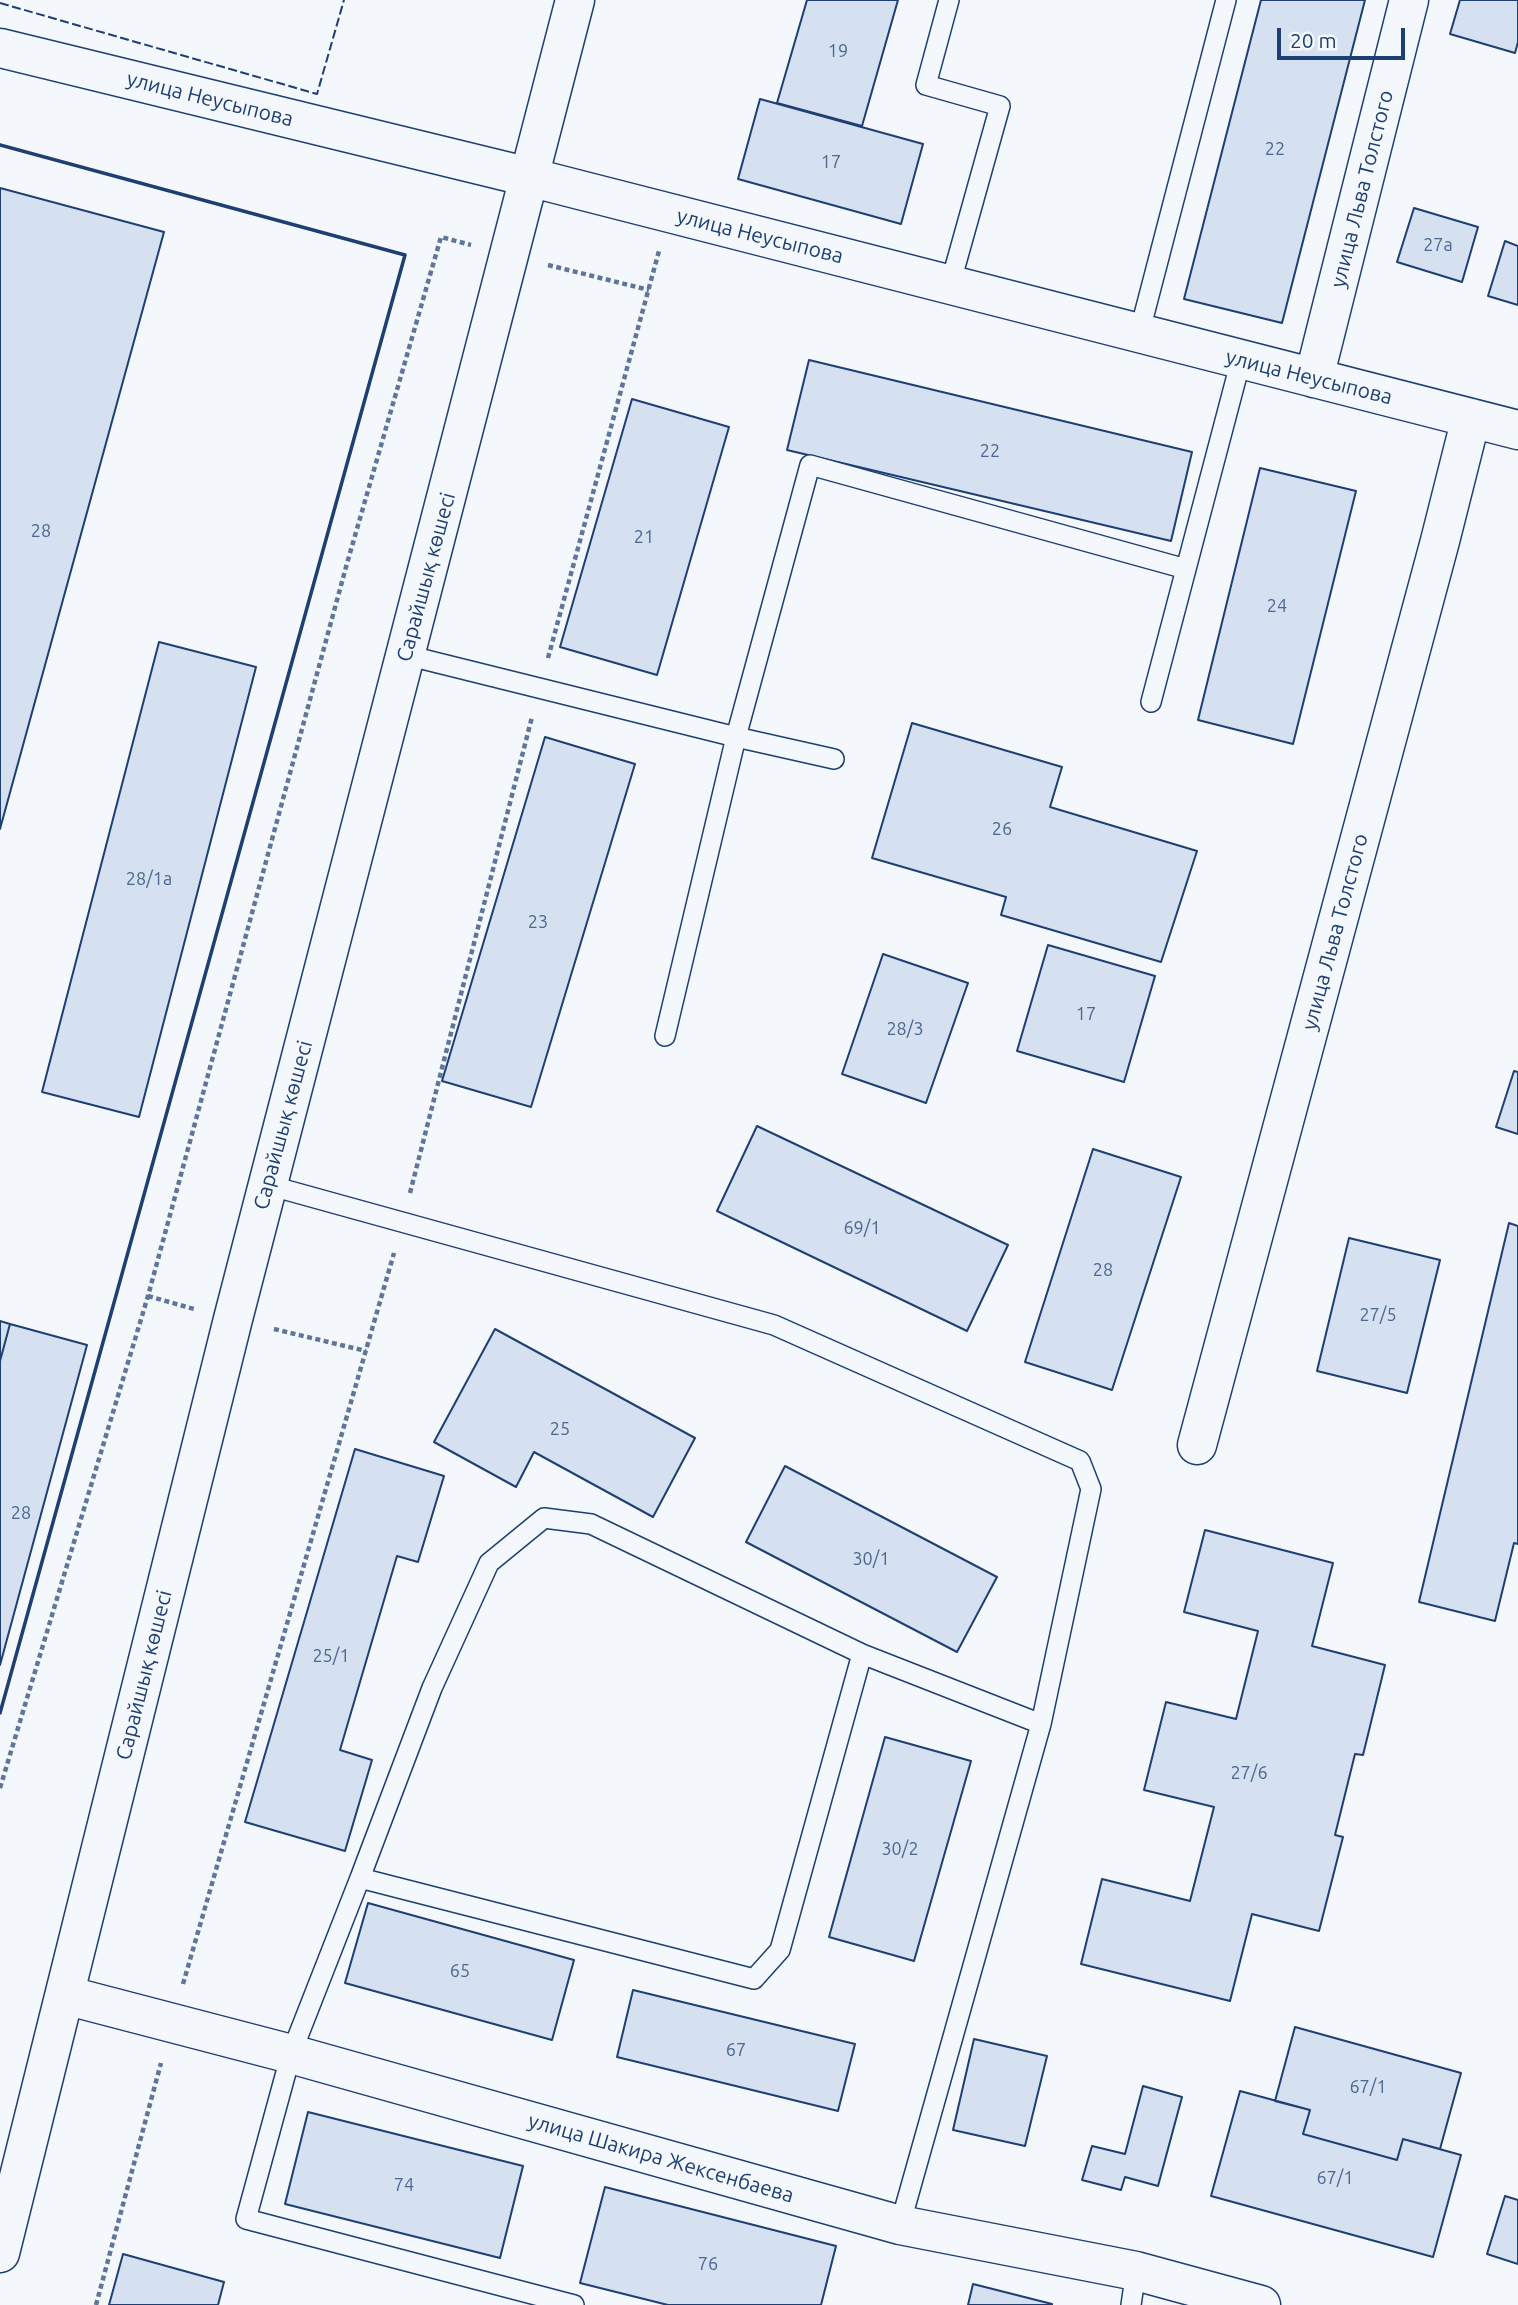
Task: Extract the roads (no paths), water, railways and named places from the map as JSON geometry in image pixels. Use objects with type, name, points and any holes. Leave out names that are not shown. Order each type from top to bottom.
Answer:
[{"type":"street","name":"Сарайшық көшесі","points":[[0,2253],[268,1185],[575,0]]},
{"type":"street","name":"улица Льва Толстого","points":[[1314,379],[1409,0]]},
{"type":"street","name":"улица Неусыпова","points":[[0,48],[529,177],[1518,430]]},
{"type":"street","name":"улица Льва Толстого","points":[[1197,1445],[1471,418]]},
{"type":"street","name":"улица Шакира Жексенбаева","points":[[65,1994],[291,2054],[1133,2288],[1261,2305]]},
{"type":"lane","points":[[949,0],[926,85],[1000,106],[950,285]]},
{"type":"lane","points":[[1139,334],[1226,0]]},
{"type":"lane","points":[[1151,702],[1241,360]]},
{"type":"lane","points":[[665,1036],[736,737],[810,465],[1186,569]]},
{"type":"lane","points":[[406,655],[834,759]]},
{"type":"lane","points":[[268,1185],[774,1325],[1080,1461],[1091,1489],[1041,1724],[900,2225]]},
{"type":"lane","points":[[574,2305],[246,2219],[291,2054],[432,1688],[489,1563],[544,1518],[591,1524],[862,1654],[1041,1724]]},
{"type":"lane","points":[[360,1878],[754,1979],[780,1950],[862,1654]]}]
